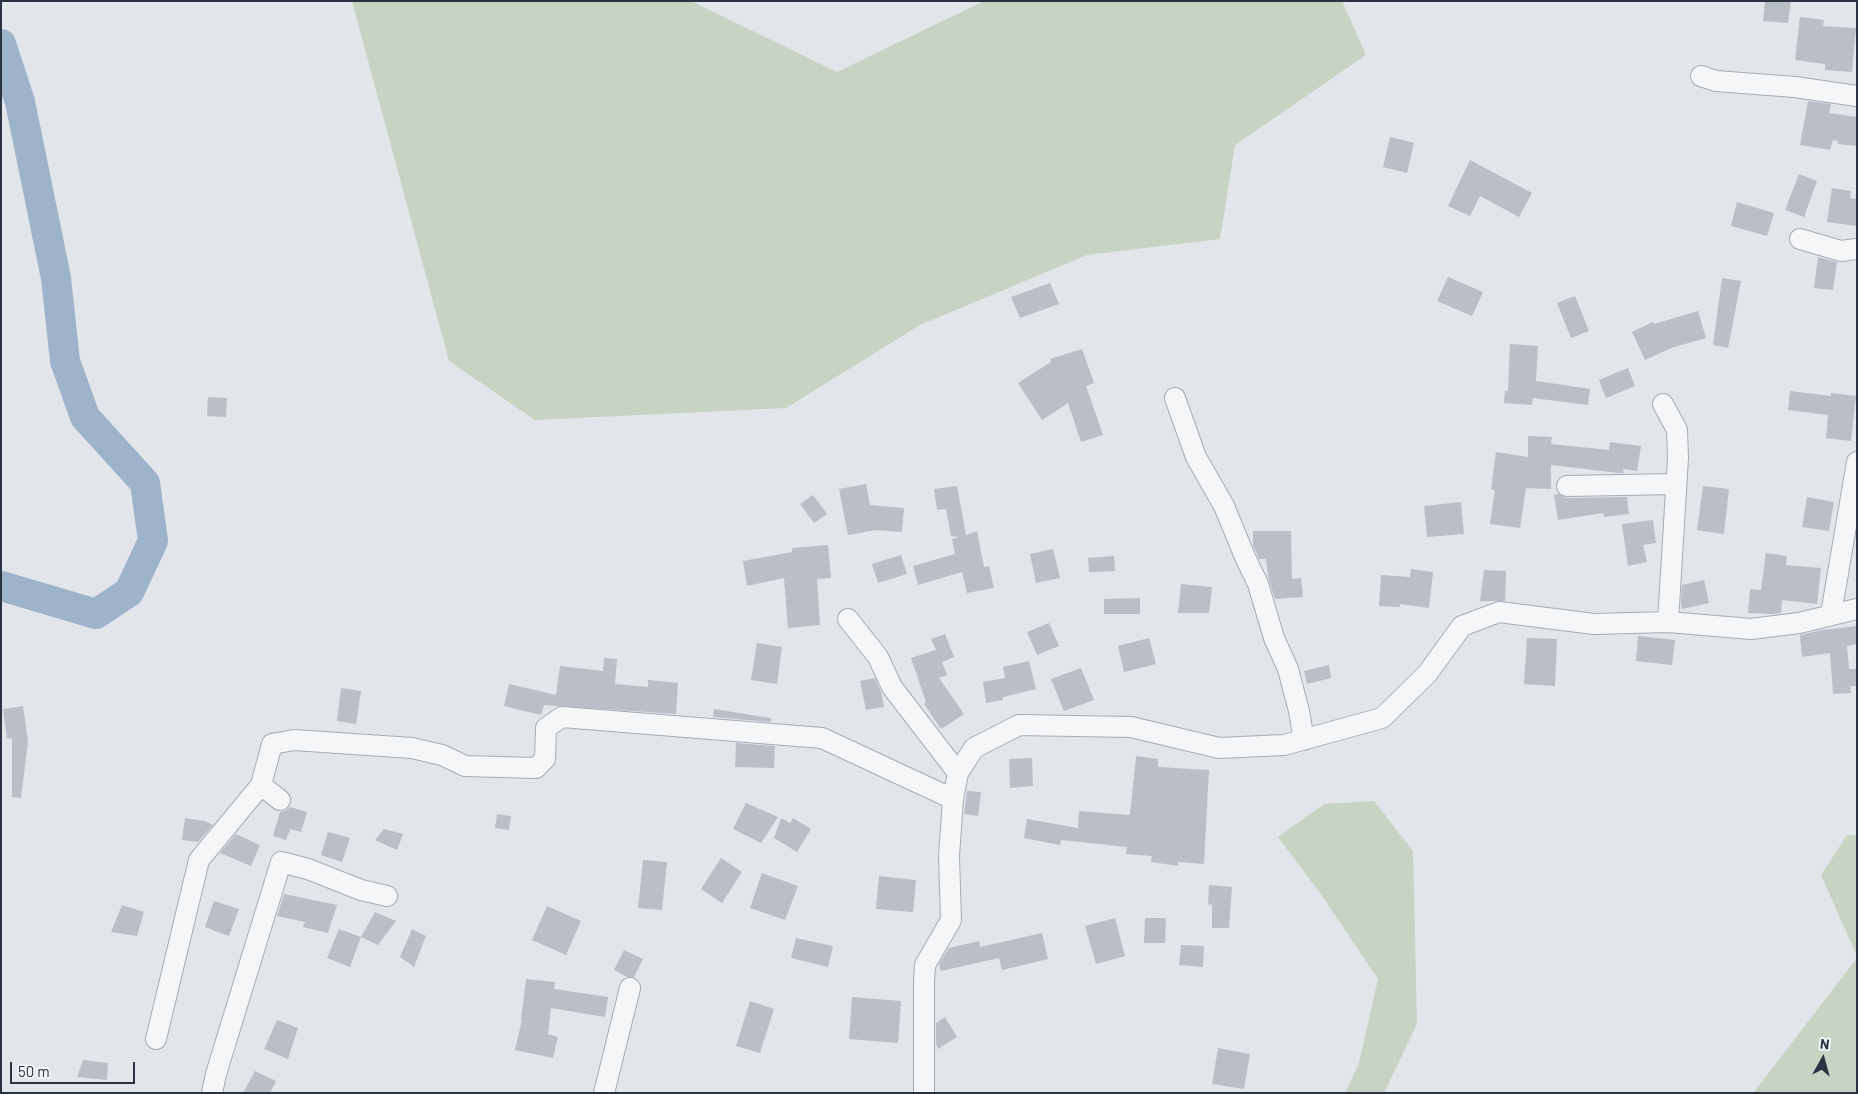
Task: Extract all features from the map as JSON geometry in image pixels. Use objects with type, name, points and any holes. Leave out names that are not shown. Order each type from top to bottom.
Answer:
[{"type":"street","points":[[1701,76],[1716,82],[1795,87],[1857,96]]},
{"type":"street","points":[[1800,239],[1841,251],[1857,250]]},
{"type":"street","points":[[1175,398],[1196,457],[1224,506],[1244,557],[1258,584],[1274,638],[1288,669],[1304,740]]},
{"type":"street","points":[[1664,404],[1677,430],[1676,484],[1668,622]]},
{"type":"street","points":[[1831,614],[1857,462]]},
{"type":"street","points":[[1567,486],[1676,484]]},
{"type":"street","points":[[924,1093],[925,965],[951,920],[949,856],[953,799],[958,773],[974,748],[1020,725],[1131,727],[1219,748],[1284,745],[1304,740],[1382,718],[1427,674],[1462,626],[1499,612],[1594,624],[1668,622],[1751,629],[1799,623],[1857,609]]},
{"type":"street","points":[[848,619],[878,657],[892,688],[958,773]]},
{"type":"street","points":[[156,1039],[199,860],[261,786],[272,744],[294,740],[412,748],[442,755],[465,766],[536,768],[545,759],[546,728],[562,717],[822,738],[953,799]]},
{"type":"street","points":[[261,786],[280,800]]},
{"type":"street","points":[[212,1093],[216,1074],[281,862],[308,869],[361,890],[387,896]]},
{"type":"street","points":[[604,1093],[630,988]]},
{"type":"green space","points":[[352,1],[691,1],[837,72],[984,1],[1342,1],[1366,55],[1235,145],[1220,239],[1087,255],[920,325],[786,408],[535,420],[449,361]]},
{"type":"green space","points":[[1374,801],[1413,851],[1417,1024],[1384,1093],[1345,1093],[1359,1063],[1378,979],[1320,893],[1278,837],[1324,804]]},
{"type":"green space","points":[[1847,835],[1857,835],[1857,956],[1821,875]]},
{"type":"green space","points":[[1857,958],[1857,1093],[1753,1093],[1754,1092]]},
{"type":"building","points":[[1765,1],[1791,1],[1788,23],[1763,21]]},
{"type":"building","points":[[1800,17],[1824,20],[1823,26],[1856,28],[1852,72],[1825,70],[1825,64],[1795,60]]},
{"type":"building","points":[[1808,101],[1831,104],[1829,113],[1857,117],[1857,146],[1838,144],[1838,141],[1833,140],[1830,150],[1800,145]]},
{"type":"building","points":[[1390,137],[1414,143],[1407,173],[1383,167]]},
{"type":"building","points":[[1470,160],[1532,193],[1519,217],[1480,196],[1470,216],[1448,206]]},
{"type":"building","points":[[1799,174],[1817,181],[1804,217],[1785,210]]},
{"type":"building","points":[[1832,188],[1851,191],[1850,198],[1857,199],[1857,226],[1827,222]]},
{"type":"building","points":[[1737,202],[1774,213],[1767,236],[1731,226]]},
{"type":"building","points":[[1818,257],[1837,262],[1833,290],[1814,288]]},
{"type":"building","points":[[1448,277],[1483,292],[1472,316],[1437,301]]},
{"type":"building","points":[[1722,278],[1741,281],[1728,348],[1713,345]]},
{"type":"building","points":[[1050,283],[1059,304],[1020,318],[1011,297]]},
{"type":"building","points":[[1575,296],[1589,331],[1571,338],[1557,303]]},
{"type":"building","points":[[1698,311],[1706,338],[1671,348],[1645,360],[1632,332],[1653,322],[1654,324]]},
{"type":"building","points":[[1510,344],[1538,346],[1536,381],[1590,389],[1588,405],[1533,398],[1532,405],[1504,403],[1505,391],[1508,391]]},
{"type":"building","points":[[1082,349],[1094,383],[1086,386],[1103,435],[1081,442],[1068,403],[1042,420],[1018,383],[1051,362],[1050,359]]},
{"type":"building","points":[[1628,368],[1635,386],[1606,398],[1599,380]]},
{"type":"building","points":[[1790,391],[1831,396],[1831,393],[1856,396],[1851,441],[1826,438],[1828,415],[1788,410]]},
{"type":"building","points":[[208,397],[227,398],[226,417],[207,416]]},
{"type":"building","points":[[1528,436],[1552,437],[1551,444],[1609,450],[1610,442],[1641,446],[1637,471],[1623,469],[1624,473],[1619,473],[1551,465],[1551,489],[1526,488],[1520,528],[1490,524],[1495,490],[1491,489],[1496,452],[1528,457]]},
{"type":"building","points":[[866,484],[870,505],[904,508],[902,532],[876,530],[848,535],[839,489]]},
{"type":"building","points":[[957,486],[966,535],[977,531],[984,567],[989,566],[994,588],[967,593],[962,572],[918,585],[913,566],[955,554],[952,539],[959,537],[951,536],[946,509],[937,510],[934,489]]},
{"type":"building","points":[[1703,486],[1729,489],[1724,534],[1697,530]]},
{"type":"building","points":[[1559,494],[1567,498],[1627,497],[1629,514],[1604,517],[1603,513],[1558,520],[1554,495]]},
{"type":"building","points":[[813,495],[827,514],[814,523],[800,504]]},
{"type":"building","points":[[1807,497],[1834,502],[1829,531],[1802,527]]},
{"type":"building","points":[[1461,502],[1464,534],[1427,537],[1424,506]]},
{"type":"building","points":[[1653,520],[1656,543],[1643,545],[1647,562],[1628,566],[1622,524]]},
{"type":"building","points":[[1253,531],[1291,531],[1292,579],[1301,578],[1303,597],[1275,599],[1268,577],[1266,559],[1259,559],[1253,545]]},
{"type":"building","points":[[828,545],[831,578],[817,579],[820,625],[788,628],[784,578],[747,586],[743,561],[792,552],[792,548]]},
{"type":"building","points":[[1053,549],[1060,578],[1036,583],[1030,554]]},
{"type":"building","points":[[1766,553],[1787,556],[1786,565],[1821,568],[1817,604],[1782,600],[1781,613],[1748,613],[1750,589],[1761,590]]},
{"type":"building","points":[[901,555],[907,574],[878,583],[872,564]]},
{"type":"building","points":[[1114,556],[1115,571],[1089,572],[1088,558]]},
{"type":"building","points":[[1411,569],[1433,572],[1429,608],[1400,604],[1400,607],[1379,606],[1381,575],[1410,577]]},
{"type":"building","points":[[1484,570],[1506,571],[1505,601],[1480,601]]},
{"type":"building","points":[[1704,580],[1709,603],[1682,609],[1682,585]]},
{"type":"building","points":[[1181,584],[1212,587],[1209,613],[1178,613]]},
{"type":"building","points":[[1140,598],[1140,614],[1104,614],[1104,599]]},
{"type":"building","points":[[1049,623],[1059,646],[1037,655],[1027,632]]},
{"type":"building","points":[[1857,626],[1857,644],[1847,646],[1849,669],[1857,669],[1857,686],[1850,686],[1851,693],[1833,694],[1830,653],[1802,657],[1800,635],[1822,630]]},
{"type":"building","points":[[945,634],[954,657],[942,662],[947,675],[939,678],[964,714],[941,729],[924,704],[926,702],[911,658],[936,650],[931,639]]},
{"type":"building","points":[[1638,636],[1675,640],[1672,665],[1636,661]]},
{"type":"building","points":[[1149,638],[1156,664],[1124,672],[1118,646]]},
{"type":"building","points":[[1527,638],[1557,639],[1555,686],[1524,684]]},
{"type":"building","points":[[757,643],[782,647],[777,684],[751,680]]},
{"type":"building","points":[[604,658],[617,659],[615,684],[648,687],[648,680],[678,683],[676,714],[544,705],[541,715],[504,706],[509,684],[556,695],[560,666],[603,671]]},
{"type":"building","points":[[1029,661],[1036,689],[1003,697],[1003,700],[986,703],[983,682],[1005,678],[1003,667]]},
{"type":"building","points":[[1329,665],[1331,678],[1307,684],[1304,671]]},
{"type":"building","points":[[1081,668],[1094,700],[1064,711],[1051,679]]},
{"type":"building","points":[[875,678],[881,692],[884,707],[866,710],[860,681]]},
{"type":"building","points":[[341,688],[361,691],[356,724],[337,721]]},
{"type":"building","points":[[23,706],[28,741],[21,798],[12,797],[12,738],[7,739],[3,709]]},
{"type":"building","points":[[714,709],[771,718],[771,722],[713,717]]},
{"type":"building","points":[[736,743],[775,746],[774,768],[735,767]]},
{"type":"building","points":[[1136,756],[1158,759],[1158,767],[1209,770],[1204,864],[1178,862],[1178,866],[1151,862],[1152,856],[1126,854],[1127,847],[1061,840],[1060,845],[1024,838],[1027,819],[1078,828],[1079,811],[1130,815]]},
{"type":"building","points":[[1032,758],[1033,786],[1010,788],[1009,759]]},
{"type":"building","points":[[967,791],[981,792],[978,816],[964,814]]},
{"type":"building","points":[[746,803],[778,817],[761,843],[733,829]]},
{"type":"building","points":[[290,807],[307,812],[301,832],[290,829],[286,840],[273,836],[280,812]]},
{"type":"building","points":[[497,814],[511,816],[509,830],[495,828]]},
{"type":"building","points":[[185,818],[205,821],[213,825],[198,842],[182,840]]},
{"type":"building","points":[[781,818],[790,823],[793,818],[811,829],[797,852],[774,838]]},
{"type":"building","points":[[384,829],[403,834],[397,850],[375,840]]},
{"type":"building","points":[[328,832],[350,838],[342,862],[321,855]]},
{"type":"building","points":[[236,834],[260,845],[251,866],[220,853]]},
{"type":"building","points":[[721,858],[742,872],[722,903],[701,889]]},
{"type":"building","points":[[643,860],[667,862],[662,910],[638,908]]},
{"type":"building","points":[[762,873],[798,886],[785,920],[750,908]]},
{"type":"building","points":[[879,876],[916,880],[913,912],[876,909]]},
{"type":"building","points":[[1209,885],[1232,887],[1229,928],[1212,928],[1212,905],[1208,904]]},
{"type":"building","points":[[284,894],[337,905],[328,933],[303,927],[305,922],[277,916]]},
{"type":"building","points":[[214,901],[239,909],[229,936],[205,927]]},
{"type":"building","points":[[122,905],[144,912],[137,936],[111,932]]},
{"type":"building","points":[[547,906],[581,921],[566,955],[532,940]]},
{"type":"building","points":[[375,912],[396,921],[378,945],[361,937]]},
{"type":"building","points":[[1115,918],[1125,956],[1096,964],[1085,926]]},
{"type":"building","points":[[1145,918],[1166,918],[1165,943],[1144,943]]},
{"type":"building","points":[[339,929],[361,937],[350,967],[327,958]]},
{"type":"building","points":[[412,929],[426,936],[414,967],[400,957]]},
{"type":"building","points":[[1042,933],[1048,959],[1002,970],[999,958],[941,971],[939,964],[949,948],[979,941],[980,947]]},
{"type":"building","points":[[796,938],[833,946],[828,967],[791,958]]},
{"type":"building","points":[[1181,945],[1204,946],[1203,967],[1179,965]]},
{"type":"building","points":[[624,950],[643,959],[634,977],[627,977],[614,970]]},
{"type":"building","points":[[526,979],[555,982],[554,989],[608,997],[605,1017],[551,1008],[548,1034],[558,1037],[553,1058],[515,1050],[522,1020]]},
{"type":"building","points":[[852,997],[901,1001],[898,1043],[849,1039]]},
{"type":"building","points":[[750,1001],[774,1009],[760,1053],[736,1046]]},
{"type":"building","points":[[945,1017],[957,1037],[938,1049],[936,1044],[936,1023]]},
{"type":"building","points":[[277,1020],[298,1028],[288,1059],[264,1049]]},
{"type":"building","points":[[1218,1048],[1250,1054],[1244,1089],[1212,1084]]},
{"type":"building","points":[[83,1060],[108,1063],[107,1080],[77,1077]]},
{"type":"building","points":[[255,1071],[276,1081],[270,1093],[243,1093]]},
{"type":"waterway","points":[[1,44],[20,102],[56,278],[65,361],[85,417],[145,483],[153,541],[129,592],[96,614],[1,586]]}]
